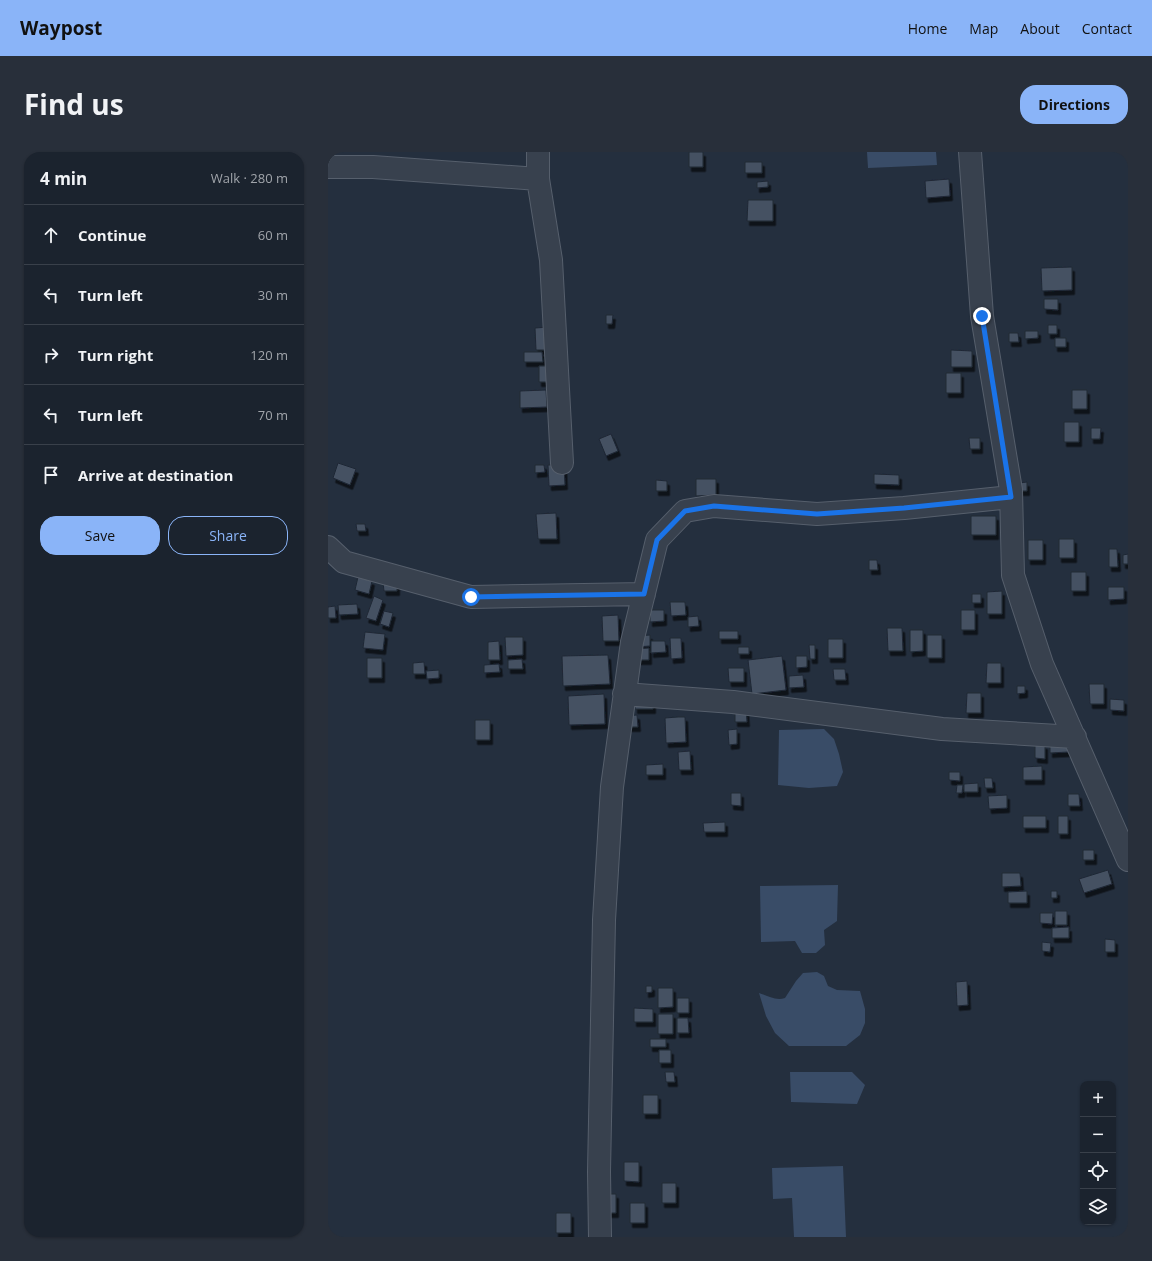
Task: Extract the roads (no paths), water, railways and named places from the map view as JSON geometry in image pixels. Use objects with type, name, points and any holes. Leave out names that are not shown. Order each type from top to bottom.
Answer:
[{"type":"street","points":[[538,152],[538,179],[551,260],[562,463]]},
{"type":"street","points":[[970,152],[982,316],[1011,497],[1013,575],[1042,664],[1128,860]]},
{"type":"street","points":[[328,167],[374,167],[538,179]]},
{"type":"street","points":[[600,1237],[599,1172],[604,920],[612,787],[632,642],[657,540],[685,511],[714,506],[817,514],[904,508],[1011,497]]},
{"type":"street","points":[[328,547],[344,562],[471,597],[644,594]]},
{"type":"street","points":[[624,694],[733,702],[942,729],[1075,737]]},
{"type":"water","points":[[867,152],[936,152],[937,165],[868,168]]},
{"type":"water","points":[[824,729],[834,739],[839,754],[843,772],[837,786],[809,788],[778,785],[779,730]]},
{"type":"water","points":[[838,885],[837,921],[824,930],[825,945],[816,953],[802,953],[795,941],[761,942],[760,886]]},
{"type":"water","points":[[817,972],[824,976],[828,986],[837,990],[860,991],[865,1009],[865,1023],[860,1035],[846,1046],[789,1046],[775,1033],[766,1016],[759,993],[775,999],[785,998],[803,973]]},
{"type":"water","points":[[790,1072],[852,1072],[865,1085],[857,1104],[791,1102]]},
{"type":"water","points":[[843,1166],[846,1237],[794,1237],[792,1198],[773,1199],[772,1168]]}]
